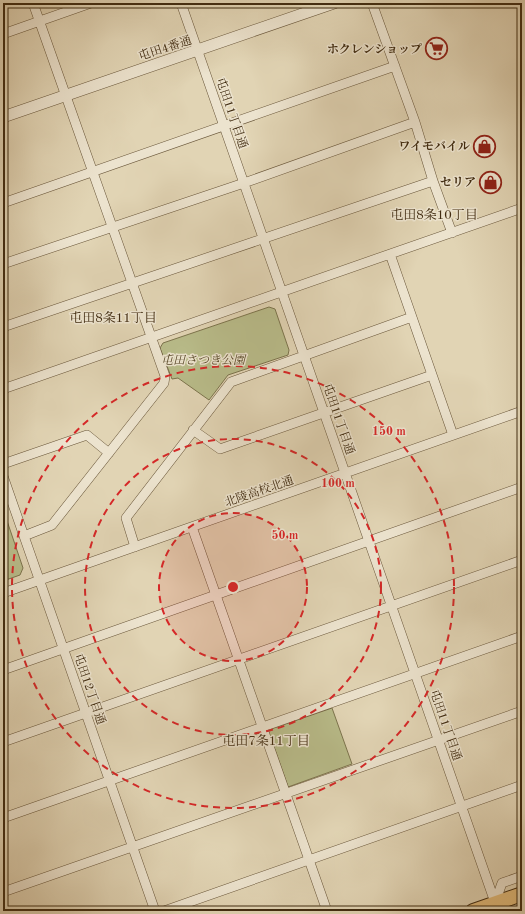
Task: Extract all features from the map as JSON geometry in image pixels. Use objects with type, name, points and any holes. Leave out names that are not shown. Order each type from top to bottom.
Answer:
[{"type":"main road","points":[[473,911],[496,907],[522,894]]},
{"type":"street","points":[[24,536],[52,525],[164,383],[165,376],[150,338],[33,3]]},
{"type":"street","points":[[3,34],[91,3]]},
{"type":"street","name":"屯田11丁目通","points":[[181,3],[496,907]]},
{"type":"street","name":"屯田4番通","points":[[3,117],[334,3]]},
{"type":"street","points":[[372,3],[415,122],[433,181],[452,233]]},
{"type":"street","points":[[3,203],[395,66]]},
{"type":"street","points":[[3,264],[244,183],[415,122]]},
{"type":"street","points":[[3,327],[433,181]]},
{"type":"street","points":[[3,389],[522,208]]},
{"type":"street","points":[[390,254],[453,435]]},
{"type":"street","points":[[135,547],[126,518],[231,382],[412,317]]},
{"type":"street","points":[[193,430],[220,449],[432,375]]},
{"type":"street","name":"北陵高校北通","points":[[3,593],[522,411]]},
{"type":"street","points":[[3,464],[87,435],[109,453]]},
{"type":"street","name":"屯田12丁目通","points":[[3,476],[155,911]]},
{"type":"street","points":[[3,670],[522,488]]},
{"type":"street","points":[[192,527],[327,911]]},
{"type":"street","points":[[3,742],[522,560]]},
{"type":"street","points":[[3,818],[522,636]]},
{"type":"street","points":[[3,892],[522,711]]},
{"type":"street","points":[[164,911],[522,786]]},
{"type":"street","points":[[496,907],[502,883],[522,876]]},
{"type":"green space","name":"屯田さつき公園","points":[[269,307],[275,309],[289,350],[288,355],[228,375],[209,400],[178,378],[172,379],[160,348],[163,343]]},
{"type":"green space","points":[[3,509],[23,568],[20,575],[3,581]]},
{"type":"green space","points":[[332,708],[352,764],[288,787],[268,730]]},
{"type":"place","name":"ホクレンショップ","points":[[437,49]]},
{"type":"place","name":"ワイモバイル","points":[[485,146]]},
{"type":"place","name":"セリア","points":[[491,182]]},
{"type":"district","name":"屯田8条10丁目","points":[[434,214]]},
{"type":"district","name":"屯田8条11丁目","points":[[113,317]]},
{"type":"district","name":"屯田7条11丁目","points":[[266,740]]}]
